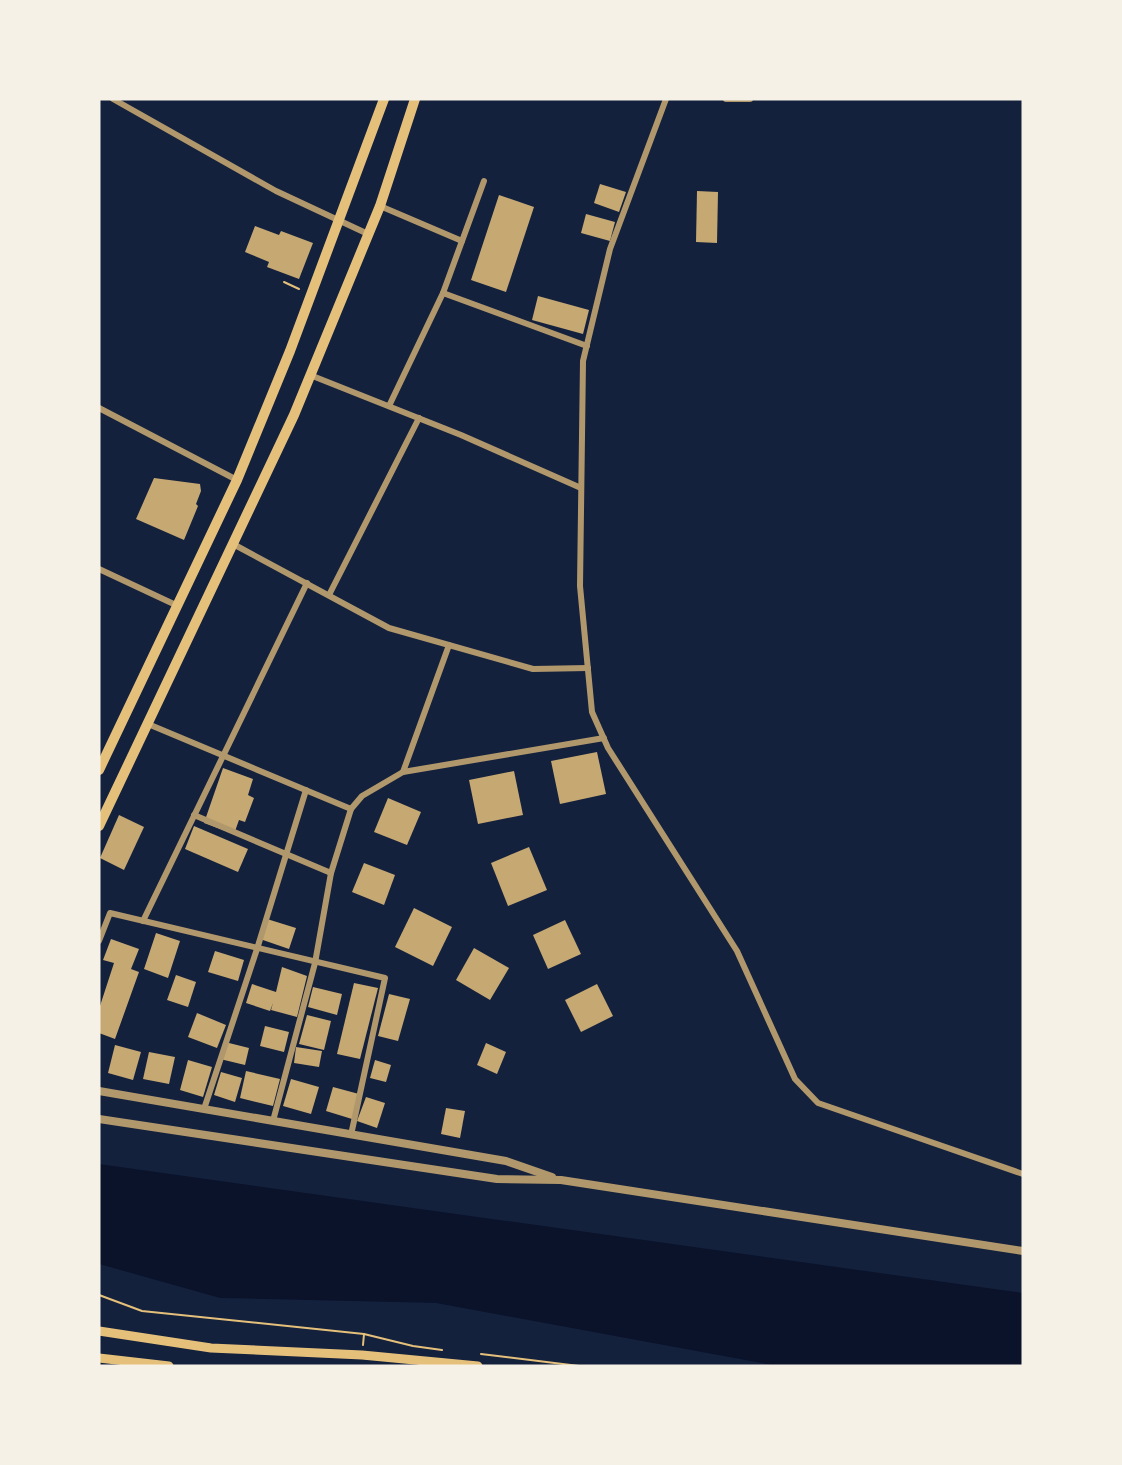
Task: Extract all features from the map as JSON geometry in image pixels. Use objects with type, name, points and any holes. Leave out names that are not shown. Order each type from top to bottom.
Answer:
[{"type":"main road","points":[[99,770],[237,480],[384,99]]},
{"type":"main road","points":[[99,826],[233,544],[310,375],[380,206],[415,99]]},
{"type":"main road","points":[[99,1331],[210,1348],[362,1355],[478,1366]]},
{"type":"main road","points":[[99,1358],[169,1366]]},
{"type":"street","points":[[113,99],[276,191],[368,234]]},
{"type":"street","points":[[666,99],[610,249],[583,362],[580,586],[592,712],[603,738],[737,951],[795,1079],[818,1103],[1023,1174]]},
{"type":"street","points":[[726,99],[750,99]]},
{"type":"street","points":[[389,406],[443,293],[484,181]]},
{"type":"street","points":[[380,206],[462,241]]},
{"type":"street","points":[[443,293],[587,346]]},
{"type":"street","points":[[310,375],[419,418],[582,488]]},
{"type":"street","points":[[99,408],[237,480]]},
{"type":"street","points":[[329,595],[419,418]]},
{"type":"street","points":[[233,544],[389,628],[533,669],[588,668]]},
{"type":"street","points":[[99,569],[178,606]]},
{"type":"street","points":[[143,921],[307,583]]},
{"type":"street","points":[[403,772],[448,645]]},
{"type":"street","points":[[148,724],[351,809]]},
{"type":"street","points":[[273,1121],[315,963],[331,873],[351,809],[362,796],[403,772],[603,738]]},
{"type":"street","points":[[204,1109],[306,790]]},
{"type":"street","points":[[194,815],[331,873]]},
{"type":"street","points":[[99,940],[110,913],[385,978],[351,1135]]},
{"type":"street","points":[[99,1091],[506,1161],[561,1180]]},
{"type":"street","points":[[99,1119],[497,1179],[561,1180],[1023,1251]]},
{"type":"path","points":[[99,1295],[142,1311],[364,1334],[413,1346],[449,1351]]},
{"type":"path","points":[[472,1353],[579,1366]]},
{"type":"water","points":[[99,1164],[1023,1293],[1023,1366],[777,1366],[436,1303],[220,1298],[99,1264]]},
{"type":"building","points":[[600,184],[626,192],[619,212],[594,203]]},
{"type":"building","points":[[697,191],[718,192],[717,243],[696,242]]},
{"type":"building","points":[[499,195],[534,207],[506,292],[471,280]]},
{"type":"building","points":[[586,214],[615,222],[610,241],[581,233]]},
{"type":"building","points":[[255,226],[279,235],[281,231],[313,243],[299,279],[267,267],[269,262],[245,252]]},
{"type":"building","points":[[538,296],[589,310],[583,334],[532,320]]},
{"type":"building","points":[[154,478],[200,484],[201,491],[196,504],[198,506],[184,540],[136,519]]},
{"type":"building","points":[[597,752],[606,794],[560,804],[551,761]]},
{"type":"building","points":[[223,768],[253,779],[248,795],[254,798],[245,822],[239,820],[234,834],[204,823]]},
{"type":"building","points":[[514,771],[523,815],[478,824],[469,780]]},
{"type":"building","points":[[388,798],[421,812],[407,845],[374,832]]},
{"type":"building","points":[[119,815],[144,827],[124,870],[100,858]]},
{"type":"building","points":[[194,826],[248,849],[238,872],[185,849]]},
{"type":"building","points":[[529,847],[547,890],[508,906],[491,863]]},
{"type":"building","points":[[364,863],[395,875],[384,905],[352,892]]},
{"type":"building","points":[[414,908],[452,927],[433,966],[395,947]]},
{"type":"building","points":[[267,919],[296,928],[289,949],[260,939]]},
{"type":"building","points":[[565,920],[581,954],[548,969],[533,935]]},
{"type":"building","points":[[156,933],[180,941],[168,978],[144,969]]},
{"type":"building","points":[[111,939],[139,949],[131,969],[139,972],[115,1039],[99,1033],[99,1009],[114,963],[103,960]]},
{"type":"building","points":[[474,948],[509,968],[490,1000],[456,980]]},
{"type":"building","points":[[215,951],[244,960],[238,981],[208,972]]},
{"type":"building","points":[[282,967],[307,976],[297,1017],[271,1010],[273,1003],[270,1011],[246,1003],[252,984],[276,992]]},
{"type":"building","points":[[176,975],[196,982],[188,1007],[167,1000]]},
{"type":"building","points":[[354,983],[378,988],[360,1059],[337,1054]]},
{"type":"building","points":[[597,984],[613,1016],[581,1032],[565,1000]]},
{"type":"building","points":[[313,987],[342,994],[337,1015],[308,1007]]},
{"type":"building","points":[[389,994],[410,999],[398,1041],[378,1036]]},
{"type":"building","points":[[197,1013],[226,1025],[217,1048],[188,1037]]},
{"type":"building","points":[[307,1015],[331,1021],[324,1050],[299,1044]]},
{"type":"building","points":[[265,1026],[289,1032],[284,1052],[260,1046]]},
{"type":"building","points":[[225,1042],[249,1048],[245,1065],[220,1059]]},
{"type":"building","points":[[486,1043],[506,1052],[497,1074],[477,1065]]},
{"type":"building","points":[[115,1045],[141,1052],[133,1080],[108,1073]]},
{"type":"building","points":[[296,1047],[322,1051],[319,1067],[294,1063]]},
{"type":"building","points":[[149,1052],[175,1057],[169,1084],[143,1079]]},
{"type":"building","points":[[188,1060],[212,1067],[203,1097],[180,1090]]},
{"type":"building","points":[[375,1060],[391,1065],[386,1082],[370,1078]]},
{"type":"building","points":[[246,1071],[280,1079],[273,1106],[240,1098]]},
{"type":"building","points":[[221,1072],[242,1078],[235,1102],[214,1095]]},
{"type":"building","points":[[291,1079],[319,1087],[311,1114],[283,1106]]},
{"type":"building","points":[[333,1087],[359,1094],[352,1119],[326,1111]]},
{"type":"building","points":[[366,1097],[385,1103],[377,1128],[357,1121]]},
{"type":"building","points":[[446,1108],[465,1111],[460,1138],[441,1134]]}]
